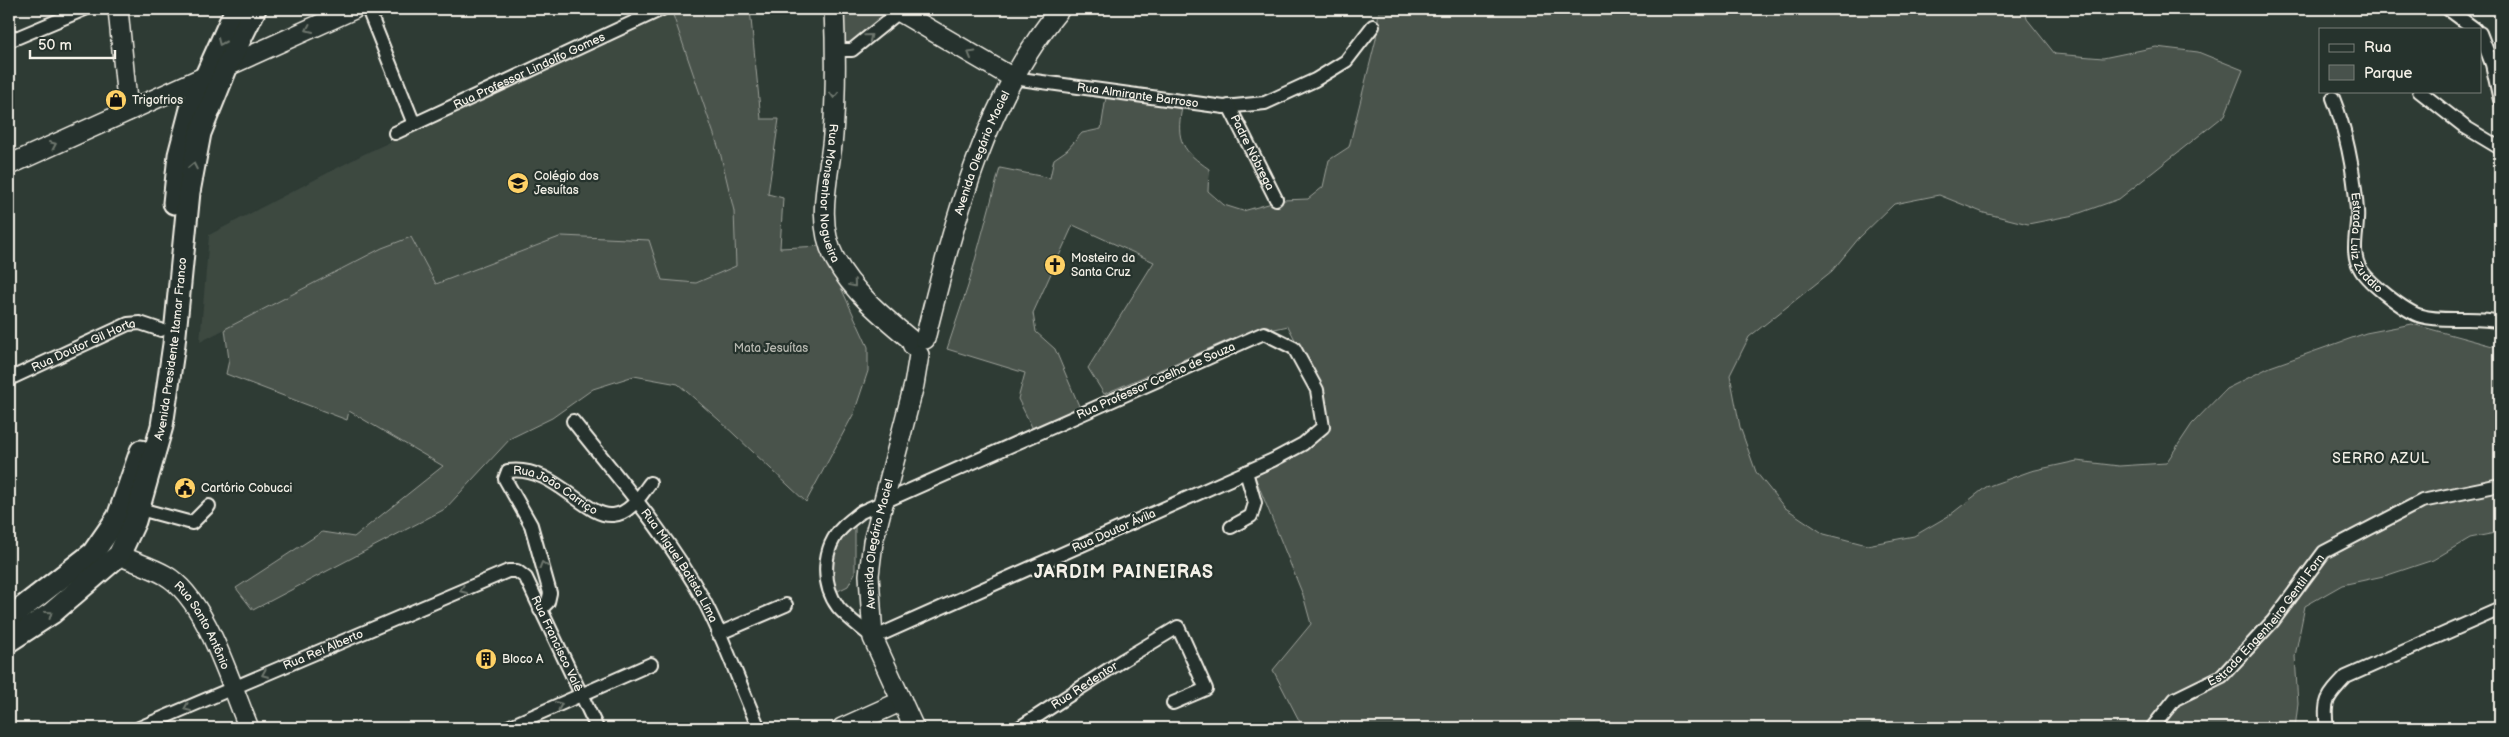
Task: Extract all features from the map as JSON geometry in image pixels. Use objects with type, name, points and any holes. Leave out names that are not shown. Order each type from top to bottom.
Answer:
[{"type":"main road","name":"Avenida Presidente Itamar Franco","points":[[9,618],[93,553],[118,516],[139,460],[147,428],[161,330],[179,155],[191,109],[236,9]]},
{"type":"main road","name":"Avenida Presidente Itamar Franco","points":[[9,642],[52,613],[119,556],[140,509],[162,426],[193,165],[200,133],[227,66],[255,9]]},
{"type":"main road","points":[[119,556],[116,551],[116,542],[140,474],[139,460]]},
{"type":"street","points":[[9,42],[84,9]]},
{"type":"street","points":[[118,9],[128,111]]},
{"type":"street","points":[[9,165],[354,9]]},
{"type":"street","points":[[368,9],[414,124]]},
{"type":"street","name":"Rua Professor Lindolfo Gomes","points":[[395,133],[662,9]]},
{"type":"street","name":"Rua Monsenhor Nogueira","points":[[834,9],[833,135],[824,214],[828,244],[844,274],[870,304],[919,347]]},
{"type":"street","name":"Avenida Olegário Maciel","points":[[914,728],[873,638],[869,575],[873,542],[914,386],[919,347],[972,171],[983,140],[1013,78],[1031,48],[1060,9]]},
{"type":"street","points":[[2448,9],[2474,28]]},
{"type":"street","points":[[835,46],[843,50],[852,50],[898,10]]},
{"type":"street","name":"Rua Almirante Barroso","points":[[898,10],[1013,78],[1229,106],[1265,103],[1315,80],[1346,61],[1373,26]]},
{"type":"street","points":[[2482,39],[2492,64],[2500,100]]},
{"type":"street","points":[[2420,92],[2465,126],[2500,148]]},
{"type":"street","name":"Estrada Luiz Zuddio","points":[[2334,98],[2340,114],[2352,176],[2357,212],[2354,246],[2360,270],[2399,304],[2419,316],[2440,320],[2485,318],[2500,322]]},
{"type":"street","name":"Padre Nóbrega","points":[[1229,106],[1276,199]]},
{"type":"street","name":"Rua Doutor Gil Horta","points":[[9,379],[128,324],[140,323],[161,330]]},
{"type":"street","name":"Rua Professor Coelho de Souza","points":[[884,502],[1264,333],[1294,348],[1317,390],[1323,427],[1303,444],[1273,460]]},
{"type":"street","name":"Rua Miguel Batista Lima","points":[[573,421],[637,501],[687,572],[703,600],[759,728]]},
{"type":"street","name":"Rua Doutor Ávila","points":[[873,638],[1273,460]]},
{"type":"street","name":"Rua João Carriço","points":[[540,610],[548,602],[550,593],[531,525],[505,480],[508,471],[524,470],[542,476],[563,487],[598,513],[613,515],[626,510],[637,501],[650,483]]},
{"type":"street","points":[[1231,527],[1250,516],[1255,503],[1246,472]]},
{"type":"street","name":"Estrada Engenheiro Gentil Forn","points":[[2152,728],[2175,700],[2222,676],[2273,620],[2324,552],[2422,501],[2500,485]]},
{"type":"street","points":[[873,638],[838,607],[829,589],[826,568],[829,548],[841,528],[861,512],[884,502]]},
{"type":"street","points":[[140,509],[192,523],[209,506]]},
{"type":"street","name":"Rua Santo Antônio","points":[[119,556],[166,575],[186,592],[208,626],[249,728]]},
{"type":"street","name":"Rua Francisco Valê","points":[[508,571],[516,571],[526,578],[597,728]]},
{"type":"street","name":"Rua Rei Alberto","points":[[139,728],[508,571]]},
{"type":"street","points":[[718,634],[786,605]]},
{"type":"street","points":[[2328,728],[2324,708],[2333,691],[2346,678],[2500,609]]},
{"type":"street","name":"Rua Redentor","points":[[1020,728],[1123,660],[1178,627],[1206,689],[1173,703]]},
{"type":"street","points":[[506,728],[651,664]]},
{"type":"street","points":[[842,728],[902,701]]},
{"type":"shaded area","name":"Colégio dos Jesuítas","points":[[672,12],[720,152],[734,211],[736,266],[696,283],[662,280],[562,236],[436,284],[412,238],[382,248],[200,342],[209,235],[364,154]]},
{"type":"green space","name":"Mata Jesuítas","points":[[681,9],[750,9],[761,119],[779,119],[768,194],[783,198],[780,248],[822,246],[868,347],[868,371],[854,413],[806,502],[678,384],[634,376],[593,389],[552,418],[511,438],[445,509],[253,610],[236,588],[322,532],[354,537],[443,466],[349,411],[347,420],[226,374],[229,360],[225,329],[382,248],[411,237],[436,284],[562,236],[649,240],[662,280],[696,283],[736,266],[734,211],[720,152],[672,12]]},
{"type":"green space","points":[[838,9],[889,9],[888,13],[866,33],[853,42],[842,43]]},
{"type":"green space","points":[[1379,9],[2025,9],[2027,19],[2055,54],[2103,58],[2156,47],[2198,52],[2243,70],[2225,115],[2119,199],[2074,215],[2028,224],[1984,213],[1939,195],[1894,204],[1859,238],[1832,271],[1749,337],[1730,375],[1740,427],[1756,472],[1784,507],[1824,534],[1867,545],[1914,536],[1950,515],[1986,487],[2031,471],[2077,461],[2119,466],[2166,463],[2192,424],[2226,389],[2270,367],[2366,333],[2412,324],[2500,348],[2500,532],[2470,538],[2433,560],[2388,575],[2342,585],[2305,606],[2295,656],[2298,704],[2295,728],[1300,728],[1302,726],[1273,670],[1311,624],[1303,595],[1253,472],[1325,434],[1321,391],[1288,326],[1231,339],[1104,394],[1088,368],[1154,262],[1073,225],[1033,313],[1036,332],[1055,349],[1082,413],[1035,433],[1018,399],[1025,373],[947,349],[968,286],[1000,168],[1050,178],[1054,159],[1067,150],[1082,133],[1101,129],[1106,97],[1182,108],[1180,129],[1183,144],[1193,157],[1209,169],[1208,191],[1224,205],[1243,211],[1283,200],[1308,199],[1323,187],[1329,160],[1349,147],[1376,39]]},
{"type":"green space","points":[[855,522],[855,573],[848,586],[838,591],[834,588],[832,563],[841,536]]},
{"type":"place","name":"Trigofrios","points":[[116,100]]},
{"type":"place","name":"Colégio dos Jesuítas","points":[[518,183]]},
{"type":"place","name":"Mosteiro da Santa Cruz","points":[[1055,265]]},
{"type":"place","name":"Cartório Cobucci","points":[[185,488]]},
{"type":"place","name":"Bloco A","points":[[486,659]]},
{"type":"district","name":"SERRO AZUL","points":[[2381,458]]},
{"type":"district","name":"JARDIM PAINEIRAS","points":[[1124,572]]}]
